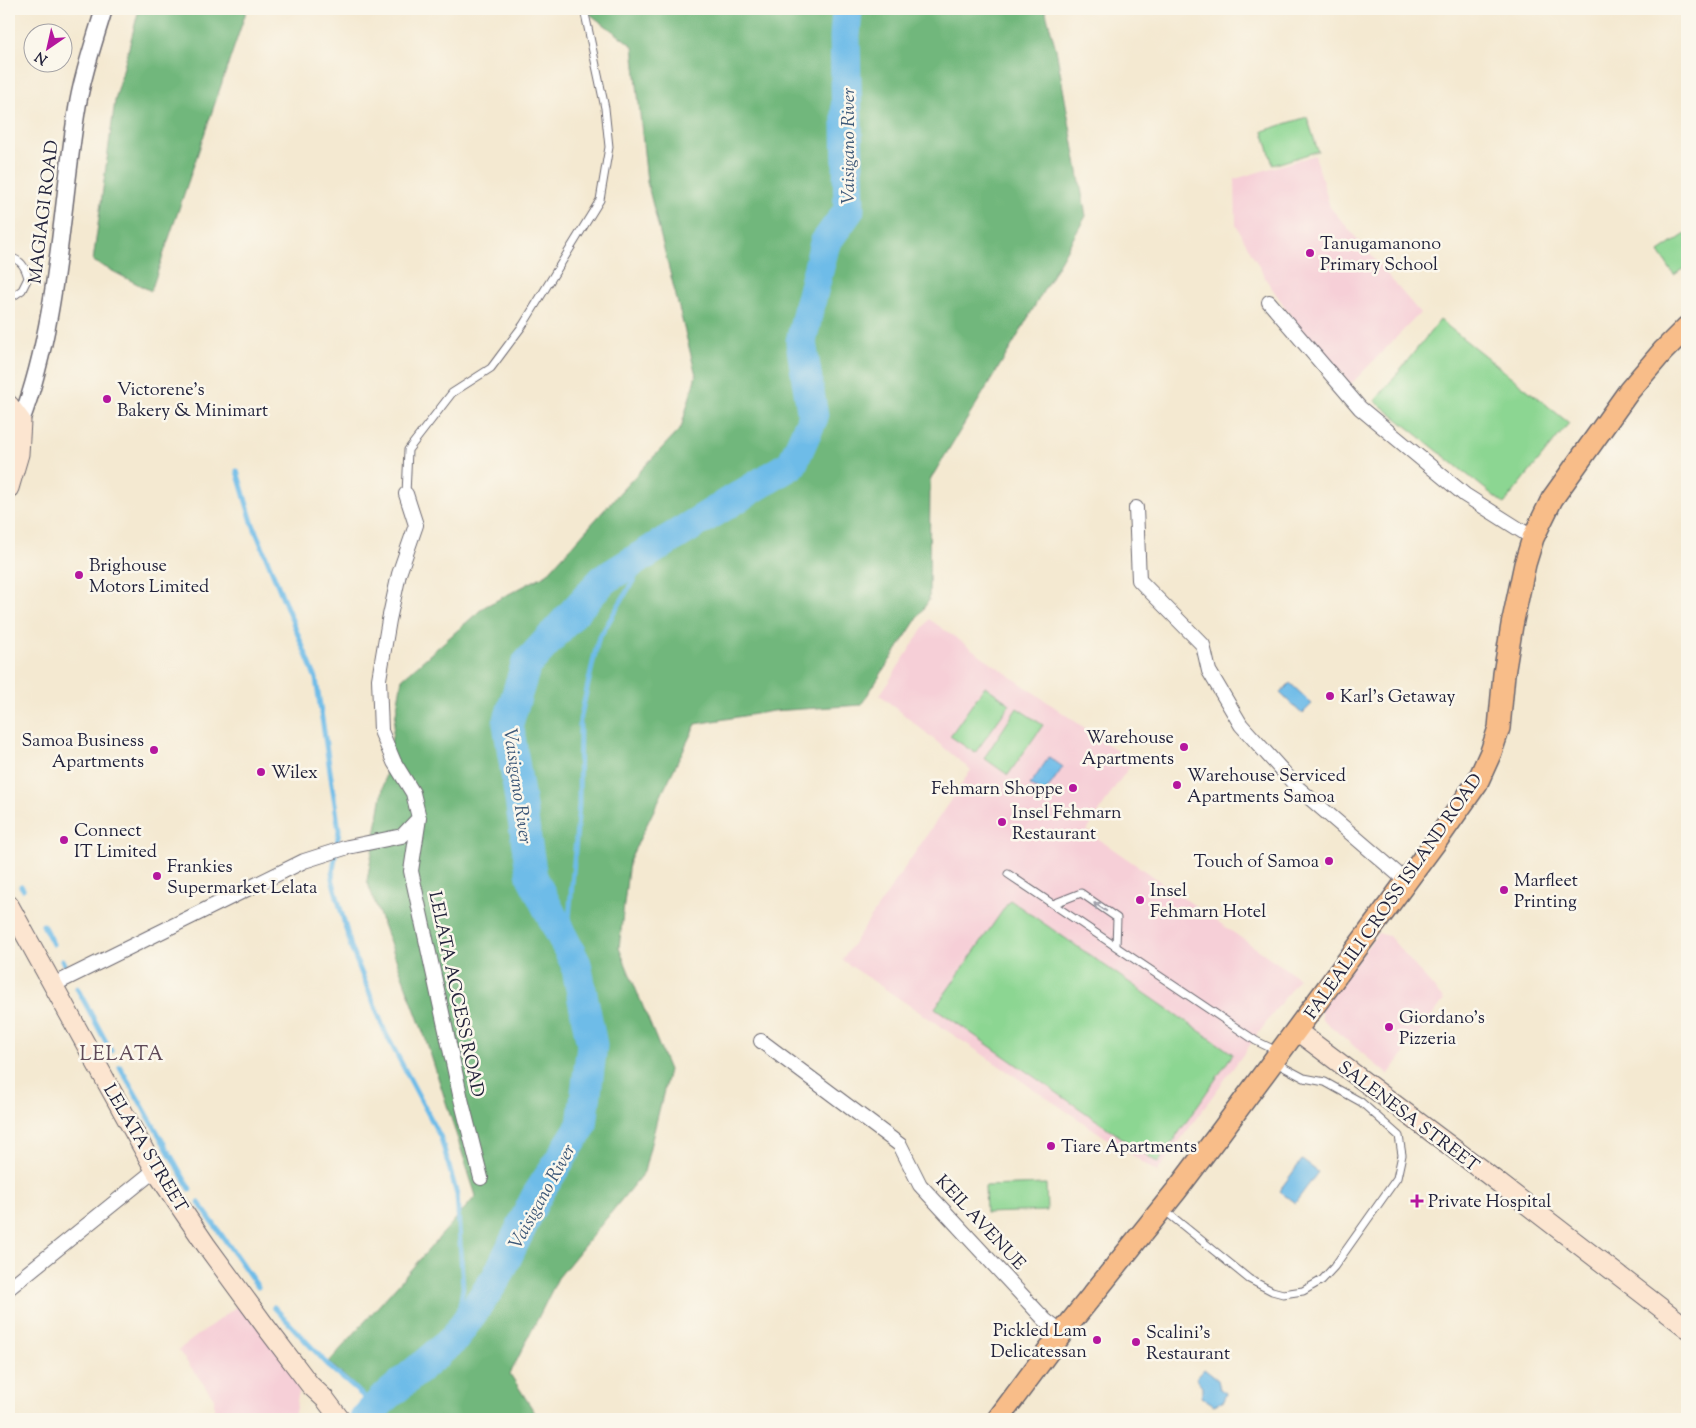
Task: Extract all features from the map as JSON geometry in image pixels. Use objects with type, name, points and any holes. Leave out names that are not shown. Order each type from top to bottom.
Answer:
[{"type":"main road","name":"FALEALILI CROSS ISLAND ROAD","points":[[998,1419],[1062,1333],[1220,1134],[1276,1057],[1297,1032],[1478,783],[1499,728],[1504,674],[1512,625],[1525,564],[1533,538],[1552,498],[1629,391],[1663,351],[1687,327]]},
{"type":"main road","points":[[9,406],[21,421],[19,454],[9,488]]},
{"type":"main road","name":"LELATA STREET","points":[[9,905],[155,1170],[206,1245],[266,1327],[310,1385],[340,1419]]},
{"type":"main road","name":"SALENESA STREET","points":[[1297,1032],[1469,1160],[1687,1328]]},
{"type":"street","name":"MAGIAGI ROAD","points":[[21,421],[33,389],[43,350],[53,297],[76,113],[104,9]]},
{"type":"street","points":[[1269,302],[1360,408],[1465,495],[1533,538]]},
{"type":"street","points":[[9,437],[21,421]]},
{"type":"street","name":"LELATA ACCESS ROAD","points":[[406,494],[416,525],[399,574],[389,620],[379,679],[381,730],[394,762],[413,793],[419,818],[411,871],[461,1100],[481,1178]]},
{"type":"street","points":[[1136,508],[1138,580],[1202,645],[1209,671],[1241,725],[1298,788],[1406,881]]},
{"type":"street","points":[[53,985],[304,861],[348,847],[402,836],[419,818]]},
{"type":"street","name":"KEIL AVENUE","points":[[762,1041],[900,1145],[920,1185],[1045,1320],[1062,1333]]},
{"type":"street","points":[[9,1288],[155,1170]]},
{"type":"lane","points":[[406,494],[408,450],[452,393],[491,368],[523,325],[600,200],[609,147],[605,108],[584,9]]},
{"type":"lane","points":[[9,257],[17,259],[25,267],[28,278],[22,290],[9,299]]},
{"type":"lane","points":[[1008,874],[1256,1041],[1304,1078],[1325,1082],[1361,1102],[1398,1136],[1402,1155],[1397,1178],[1334,1267],[1322,1280],[1303,1292],[1283,1294],[1272,1291],[1249,1279],[1162,1208]]},
{"type":"lane","points":[[1053,904],[1081,893],[1117,918],[1116,946]]},
{"type":"shaded area","name":"Tanugamanono Primary School","points":[[1315,155],[1330,207],[1420,313],[1351,384],[1298,326],[1267,281],[1236,225],[1235,179]]},
{"type":"shaded area","name":"Insel Fehmarn Hotel","points":[[929,619],[1133,762],[1087,831],[1299,978],[1157,1172],[842,960],[971,770],[880,695]]},
{"type":"shaded area","points":[[1378,933],[1389,936],[1444,1000],[1388,1075],[1322,1019],[1320,1008]]},
{"type":"shaded area","points":[[241,1303],[300,1384],[294,1419],[214,1419],[214,1398],[178,1350]]},
{"type":"green space","points":[[139,9],[247,9],[151,291],[93,261],[115,101]]},
{"type":"green space","points":[[583,9],[1045,9],[1056,49],[1086,216],[1013,344],[930,480],[929,600],[861,705],[773,711],[696,724],[629,861],[619,948],[669,1070],[644,1172],[558,1278],[510,1374],[539,1419],[391,1419],[329,1362],[476,1196],[426,1040],[367,881],[402,679],[484,607],[547,574],[681,428],[696,375],[647,182],[633,46]]},
{"type":"green space","points":[[1307,117],[1318,151],[1273,165],[1263,131]]},
{"type":"green space","points":[[1687,233],[1687,266],[1674,275],[1659,252]]},
{"type":"green space","points":[[1440,320],[1569,423],[1504,504],[1375,401]]},
{"type":"green space","points":[[985,686],[1010,704],[975,753],[950,736]]},
{"type":"green space","points":[[1017,708],[1043,725],[1008,775],[984,758]]},
{"type":"green space","points":[[1010,900],[1233,1054],[1158,1163],[935,1008]]},
{"type":"green space","points":[[1046,1184],[1047,1211],[986,1213],[985,1186]]},
{"type":"water","points":[[1290,683],[1312,704],[1302,714],[1280,693]]},
{"type":"water","points":[[1049,757],[1063,767],[1044,794],[1030,785]]},
{"type":"water","points":[[1302,1160],[1318,1172],[1295,1203],[1279,1191]]},
{"type":"water","points":[[1204,1369],[1218,1380],[1220,1389],[1226,1393],[1223,1401],[1214,1405],[1202,1397],[1202,1386],[1196,1378]]},
{"type":"waterway","name":"Vaisigano River","points":[[365,1419],[381,1401],[454,1339],[497,1277],[536,1197],[582,1125],[592,1045],[576,964],[532,877],[508,723],[526,665],[603,580],[792,464],[813,417],[801,342],[825,243],[849,210],[845,37],[847,9]]},
{"type":"waterway","points":[[237,471],[252,522],[316,679],[339,830],[332,878],[351,947],[386,1034],[441,1138],[457,1195],[463,1288],[454,1339]]},
{"type":"waterway","points":[[576,964],[569,918],[579,805],[580,720],[598,640],[652,549]]},
{"type":"waterway","points":[[43,925],[53,944]]},
{"type":"waterway","points":[[62,960],[64,964]]},
{"type":"waterway","points":[[77,988],[111,1051]]},
{"type":"waterway","points":[[120,1067],[190,1189]]},
{"type":"waterway","points":[[199,1203],[258,1287]]},
{"type":"waterway","points":[[274,1307],[331,1368],[376,1407]]},
{"type":"place","name":"Tanugamanono Primary School","points":[[1310,253]]},
{"type":"place","name":"Victorene’s Bakery & Minimart","points":[[107,399]]},
{"type":"place","name":"Brighouse Motors Limited","points":[[79,575]]},
{"type":"place","name":"Karl's Getaway","points":[[1330,696]]},
{"type":"place","name":"Warehouse Apartments","points":[[1184,747]]},
{"type":"place","name":"Samoa Business Apartments","points":[[154,750]]},
{"type":"place","name":"Wilex","points":[[261,772]]},
{"type":"place","name":"Warehouse Serviced Apartments Samoa","points":[[1177,785]]},
{"type":"place","name":"Fehmarn Shoppe","points":[[1073,788]]},
{"type":"place","name":"Insel Fehmarn Restaurant","points":[[1002,822]]},
{"type":"place","name":"Connect IT Limited","points":[[64,840]]},
{"type":"place","name":"Touch of Samoa","points":[[1329,861]]},
{"type":"place","name":"Frankies Supermarket Lelata","points":[[157,876]]},
{"type":"place","name":"Marfleet Printing","points":[[1504,890]]},
{"type":"place","name":"Insel Fehmarn Hotel","points":[[1140,900]]},
{"type":"place","name":"Giordano's Pizzeria","points":[[1389,1027]]},
{"type":"place","name":"Tiare Apartments","points":[[1051,1146]]},
{"type":"place","name":"Private Hospital","points":[[1417,1201]]},
{"type":"place","name":"Pickled Lam Delicatessan","points":[[1097,1340]]},
{"type":"place","name":"Scalini's Restaurant","points":[[1136,1342]]},
{"type":"district","name":"LELATA","points":[[122,1053]]}]
